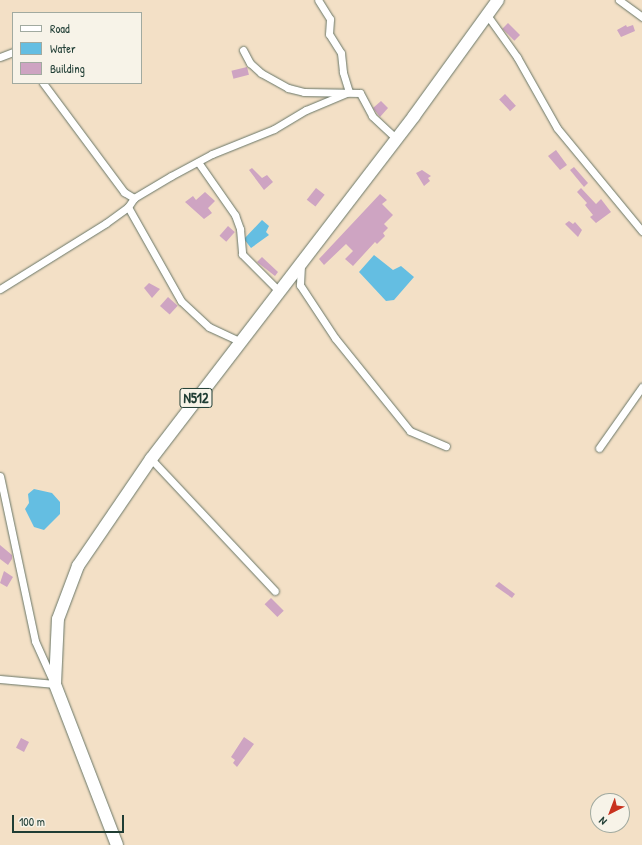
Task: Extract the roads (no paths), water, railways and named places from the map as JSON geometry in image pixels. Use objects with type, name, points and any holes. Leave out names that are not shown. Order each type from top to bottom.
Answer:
[{"type":"highway","name":"N512","points":[[117,845],[55,684],[58,619],[78,566],[151,459],[239,341],[280,292],[301,260],[396,138],[498,0]]},
{"type":"street","points":[[318,0],[330,19],[330,34],[341,53],[343,72],[349,92]]},
{"type":"street","points":[[619,0],[642,17]]},
{"type":"street","points":[[487,15],[518,57],[557,128],[642,231]]},
{"type":"street","points":[[243,50],[250,63],[261,73],[288,88],[304,92],[360,93],[372,116],[396,138]]},
{"type":"street","points":[[0,58],[12,52]]},
{"type":"street","points":[[44,84],[124,192],[134,198]]},
{"type":"street","points":[[0,289],[128,207],[134,198],[198,162],[349,92]]},
{"type":"street","points":[[198,162],[235,215],[240,229],[242,254],[280,292]]},
{"type":"street","points":[[128,207],[181,301],[209,327],[239,341]]},
{"type":"street","points":[[301,260],[300,285],[335,338],[410,431],[446,446]]},
{"type":"street","points":[[599,448],[642,387]]},
{"type":"street","points":[[151,459],[275,591]]},
{"type":"street","points":[[0,476],[35,641],[55,684]]},
{"type":"street","points":[[0,679],[55,684]]},
{"type":"water","points":[[262,220],[269,226],[266,232],[269,235],[251,248],[244,239]]},
{"type":"water","points":[[374,255],[393,270],[401,266],[414,277],[394,300],[386,301],[359,272]]},
{"type":"water","points":[[34,489],[52,493],[60,502],[60,514],[44,530],[34,527],[25,509],[29,503],[28,494]]}]
